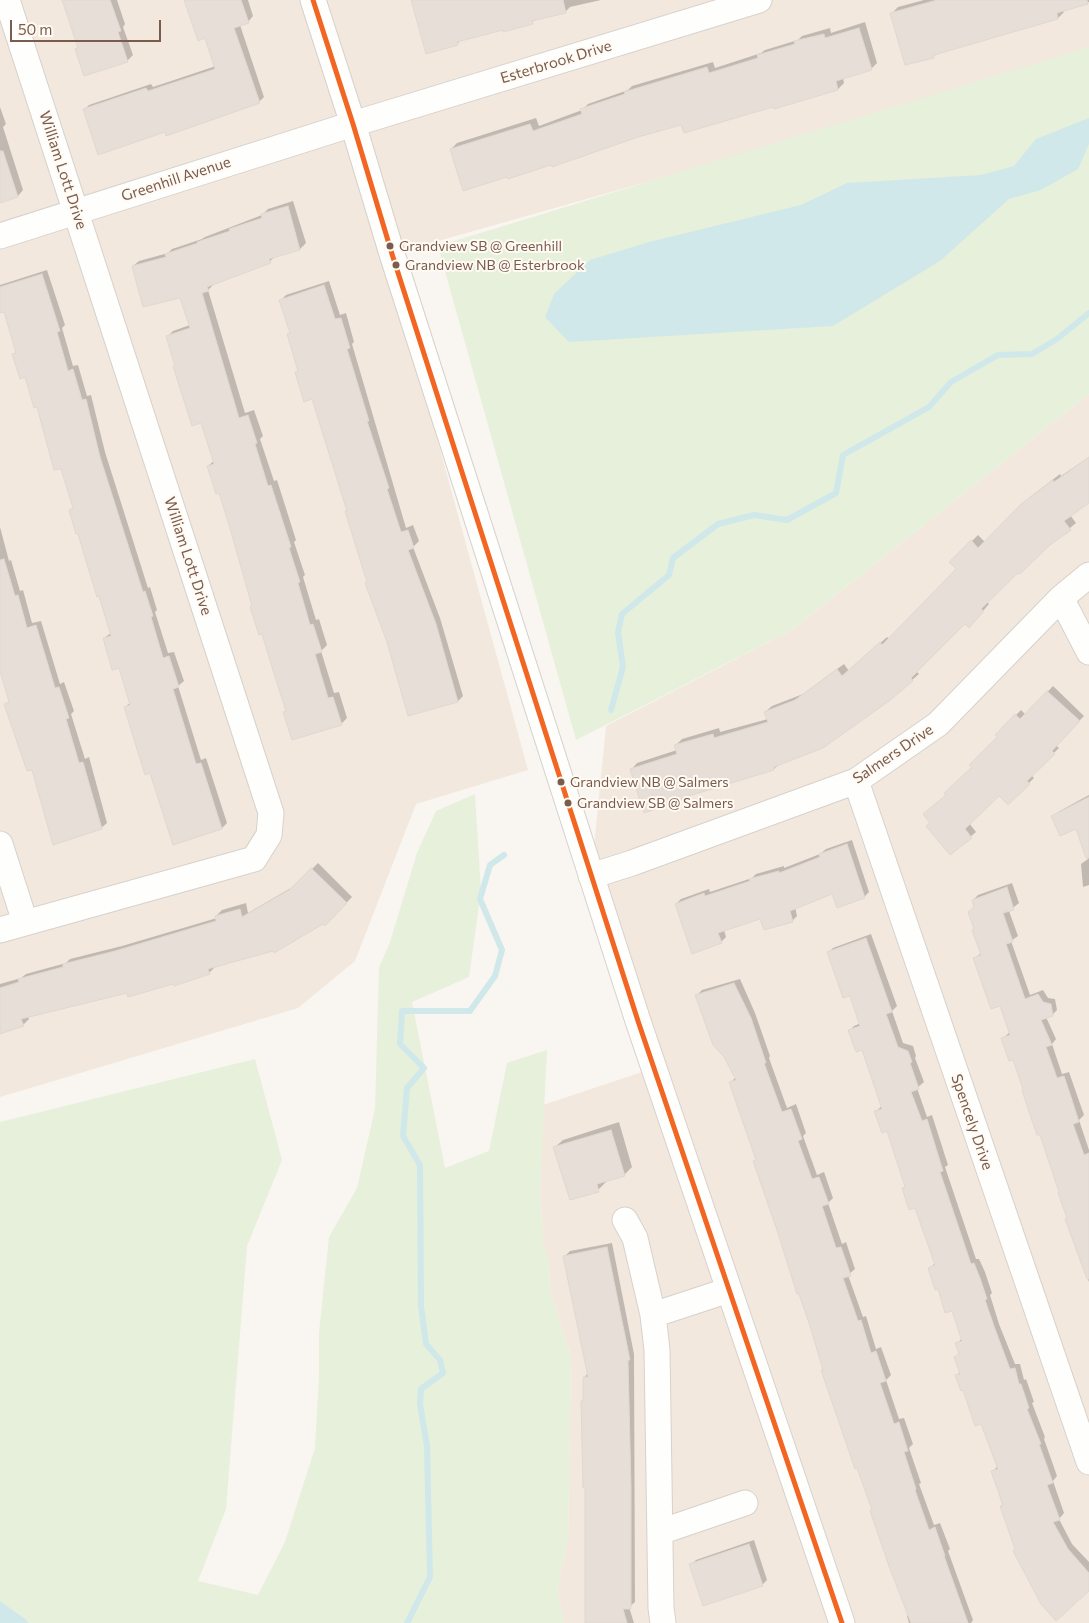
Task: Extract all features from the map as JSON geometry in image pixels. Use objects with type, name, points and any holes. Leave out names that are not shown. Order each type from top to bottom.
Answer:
[{"type":"street","name":"William Lott Drive","points":[[0,930],[254,859],[269,834],[271,813],[8,0]]},
{"type":"street","points":[[313,0],[392,254],[638,1021],[842,1623]]},
{"type":"street","name":"Esterbrook Drive","points":[[353,124],[759,0]]},
{"type":"street","name":"Greenhill Avenue","points":[[0,236],[353,124]]},
{"type":"street","name":"Salmers Drive","points":[[591,876],[632,863],[856,781],[938,724],[1061,598],[1089,575]]},
{"type":"street","points":[[1061,598],[1089,652]]},
{"type":"street","name":"Spencely Drive","points":[[856,781],[1089,1462]]},
{"type":"street","points":[[0,844],[25,922]]},
{"type":"street","points":[[625,1220],[635,1238],[653,1315],[657,1350],[661,1608],[663,1623]]},
{"type":"street","points":[[653,1315],[729,1290]]},
{"type":"street","points":[[660,1532],[745,1503]]},
{"type":"shaded area","points":[[0,0],[309,0],[349,118],[528,770],[416,804],[355,961],[298,1008],[0,1097]]},
{"type":"shaded area","points":[[313,0],[1089,0],[1089,62],[778,145],[392,254]]},
{"type":"shaded area","points":[[1089,394],[1089,1623],[564,1623],[557,1589],[568,1540],[571,1356],[550,1291],[549,1264],[543,1240],[540,1191],[543,1105],[654,1068],[591,876],[606,726],[792,630]]},
{"type":"green space","points":[[1089,47],[1089,394],[792,630],[576,740],[438,246]]},
{"type":"green space","points":[[475,794],[481,891],[469,977],[412,1002],[445,1168],[489,1151],[507,1063],[547,1050],[540,1191],[543,1240],[549,1264],[550,1291],[571,1356],[568,1540],[557,1589],[564,1623],[0,1623],[0,1122],[255,1059],[282,1160],[247,1246],[226,1509],[198,1581],[258,1595],[285,1542],[315,1448],[319,1378],[319,1333],[329,1237],[357,1188],[375,1109],[379,968],[390,942],[417,853],[436,811]]},
{"type":"water","points":[[1089,118],[1089,144],[1078,169],[1041,190],[1009,199],[940,261],[833,326],[569,342],[545,317],[554,294],[590,260],[649,242],[801,205],[847,183],[981,175],[1014,166],[1036,139]]},
{"type":"water","points":[[0,1601],[25,1619],[29,1623],[0,1623]]},
{"type":"building","points":[[62,0],[110,0],[121,31],[118,32],[128,62],[84,76],[75,49],[78,48]]},
{"type":"building","points":[[184,0],[241,0],[249,23],[234,28],[260,103],[166,136],[165,132],[98,155],[83,109],[146,88],[148,91],[215,69],[205,38],[198,41]]},
{"type":"building","points":[[411,0],[563,0],[566,13],[532,21],[533,24],[503,32],[503,30],[457,42],[458,45],[426,54]]},
{"type":"building","points":[[937,0],[1087,0],[1088,4],[1057,13],[1058,19],[934,55],[934,58],[905,65],[890,13]]},
{"type":"building","points":[[859,28],[872,70],[836,81],[838,90],[684,133],[681,125],[638,137],[552,167],[551,165],[463,191],[450,149],[530,124],[533,131],[582,114],[580,109],[625,94],[624,92],[707,67],[709,73],[758,58],[757,55],[795,44],[794,41],[824,34],[825,38]]},
{"type":"building","points":[[0,151],[3,151],[18,197],[0,203]]},
{"type":"building","points":[[288,206],[300,250],[269,259],[271,263],[207,287],[209,291],[202,293],[239,418],[248,415],[268,486],[271,485],[291,547],[289,548],[300,582],[298,583],[310,625],[313,624],[322,652],[315,654],[328,698],[333,697],[342,725],[292,740],[283,712],[286,711],[262,634],[259,635],[250,607],[252,606],[230,528],[219,493],[216,494],[207,466],[214,464],[201,423],[192,426],[173,366],[175,366],[166,336],[190,328],[180,298],[143,307],[132,266],[166,257],[165,254],[262,218],[261,214]]},
{"type":"building","points":[[42,274],[60,331],[57,332],[68,371],[73,369],[82,400],[86,399],[100,457],[143,592],[145,591],[153,616],[151,617],[163,658],[169,656],[179,687],[173,689],[196,764],[201,763],[222,829],[173,845],[150,773],[145,775],[124,707],[130,705],[119,668],[112,670],[103,638],[111,636],[78,534],[76,534],[69,510],[73,508],[61,469],[54,470],[37,407],[34,408],[25,377],[20,379],[12,354],[16,353],[4,312],[0,313],[0,287]]},
{"type":"building","points":[[324,285],[335,319],[341,318],[350,348],[347,349],[369,421],[367,421],[389,488],[387,489],[401,532],[408,530],[414,548],[408,550],[436,624],[458,702],[408,716],[387,642],[365,583],[367,582],[345,511],[347,511],[312,399],[304,402],[295,372],[298,371],[287,334],[290,333],[279,300]]},
{"type":"building","points":[[1089,457],[1089,503],[1064,521],[1071,530],[1050,545],[1020,574],[1018,573],[981,609],[984,611],[969,628],[965,624],[911,678],[913,681],[889,701],[823,748],[774,767],[774,770],[682,798],[683,800],[644,813],[630,769],[677,754],[674,745],[713,734],[714,738],[768,722],[764,712],[795,700],[837,669],[842,676],[880,642],[882,645],[956,569],[949,562],[971,540],[978,548],[1021,504],[1053,480],[1054,482]]},
{"type":"building","points":[[4,559],[15,596],[18,595],[27,628],[36,625],[55,688],[59,687],[69,718],[66,719],[79,763],[83,762],[102,829],[53,845],[32,770],[27,771],[4,704],[9,702],[0,671],[0,560]]},
{"type":"building","points":[[1047,691],[1080,721],[1052,751],[1055,754],[1027,781],[1030,784],[1008,805],[999,796],[965,829],[972,838],[950,855],[926,826],[930,823],[923,814],[946,795],[944,793],[972,767],[969,765],[997,737],[995,735],[1015,714],[1020,719]]},
{"type":"building","points":[[1089,797],[1089,858],[1086,858],[1076,829],[1060,836],[1051,816]]},
{"type":"building","points":[[847,844],[865,898],[837,908],[832,894],[790,911],[793,922],[764,930],[760,919],[718,933],[722,943],[692,954],[675,904],[704,893],[705,896],[750,881],[749,879],[779,871],[779,873],[820,857],[819,854]]},
{"type":"building","points":[[311,868],[347,903],[325,926],[323,924],[274,953],[273,951],[208,969],[210,974],[174,986],[173,984],[128,997],[127,993],[21,1019],[24,1026],[0,1034],[0,988],[19,982],[18,979],[63,967],[63,964],[115,951],[216,921],[215,916],[240,909],[242,917],[289,890]]},
{"type":"building","points":[[1007,887],[1014,910],[1003,913],[1013,942],[1006,944],[1025,999],[1038,994],[1043,1002],[1051,1004],[1053,1016],[1041,1020],[1052,1045],[1046,1047],[1057,1078],[1064,1076],[1079,1122],[1073,1124],[1084,1155],[1089,1153],[1089,1279],[1087,1279],[1065,1219],[1067,1218],[1059,1192],[1040,1135],[1037,1135],[1013,1060],[1009,1061],[1001,1038],[1010,1035],[1000,1006],[991,1009],[973,958],[981,955],[968,912],[974,907],[972,900]]},
{"type":"building","points":[[866,938],[892,1012],[886,1014],[898,1047],[908,1051],[912,1062],[910,1063],[919,1089],[911,1092],[922,1121],[927,1119],[943,1171],[940,1172],[971,1264],[974,1263],[980,1278],[987,1299],[985,1300],[1010,1369],[1015,1368],[1019,1384],[1021,1384],[1029,1408],[1027,1409],[1041,1444],[1039,1444],[1053,1483],[1047,1485],[1060,1520],[1053,1522],[1068,1549],[1089,1573],[1089,1591],[1056,1621],[1041,1604],[1013,1551],[1015,1549],[1000,1506],[1003,1505],[991,1471],[998,1469],[981,1424],[975,1426],[963,1390],[961,1391],[955,1375],[960,1374],[954,1357],[959,1354],[955,1343],[962,1341],[952,1311],[945,1313],[938,1289],[935,1290],[928,1268],[935,1265],[915,1208],[909,1210],[902,1188],[905,1187],[887,1131],[882,1133],[874,1111],[882,1109],[862,1050],[856,1052],[848,1030],[860,1026],[850,996],[843,998],[827,952]]},
{"type":"building","points":[[734,983],[751,1018],[766,1063],[764,1063],[782,1112],[791,1109],[802,1139],[798,1141],[812,1179],[819,1177],[829,1204],[822,1206],[836,1248],[841,1247],[851,1276],[843,1278],[858,1321],[861,1320],[871,1353],[876,1351],[886,1381],[880,1383],[894,1424],[899,1422],[908,1451],[904,1452],[915,1490],[929,1530],[935,1527],[968,1623],[911,1623],[890,1569],[870,1511],[872,1510],[857,1468],[855,1469],[821,1370],[823,1370],[810,1326],[799,1294],[797,1294],[753,1161],[756,1160],[729,1082],[736,1080],[724,1057],[713,1045],[695,995]]},
{"type":"building","points":[[611,1130],[625,1176],[597,1184],[599,1192],[570,1200],[553,1147]]},
{"type":"building","points":[[607,1247],[630,1360],[628,1360],[631,1609],[623,1609],[627,1623],[585,1623],[585,1488],[583,1488],[581,1401],[583,1401],[583,1377],[588,1377],[563,1256]]},
{"type":"building","points":[[749,1544],[763,1586],[703,1606],[689,1564]]},
{"type":"waterway","points":[[611,710],[623,667],[618,632],[622,614],[669,575],[673,558],[718,524],[754,515],[787,520],[836,493],[843,455],[929,407],[951,382],[998,355],[1032,354],[1057,339],[1089,313]]},
{"type":"waterway","points":[[407,1623],[430,1577],[427,1446],[420,1404],[421,1389],[443,1373],[440,1360],[426,1344],[421,1306],[420,1165],[403,1136],[407,1088],[424,1068],[400,1044],[402,1011],[470,1011],[495,976],[502,950],[480,899],[490,865],[504,855]]},
{"type":"transit line","points":[[313,0],[392,254],[638,1021],[842,1623]]},
{"type":"place","name":"Grandview SB @ Greenhill","points":[[390,246]]},
{"type":"place","name":"Grandview NB @ Esterbrook","points":[[396,265]]},
{"type":"place","name":"Grandview NB @ Salmers","points":[[561,782]]},
{"type":"place","name":"Grandview SB @ Salmers","points":[[568,803]]}]
